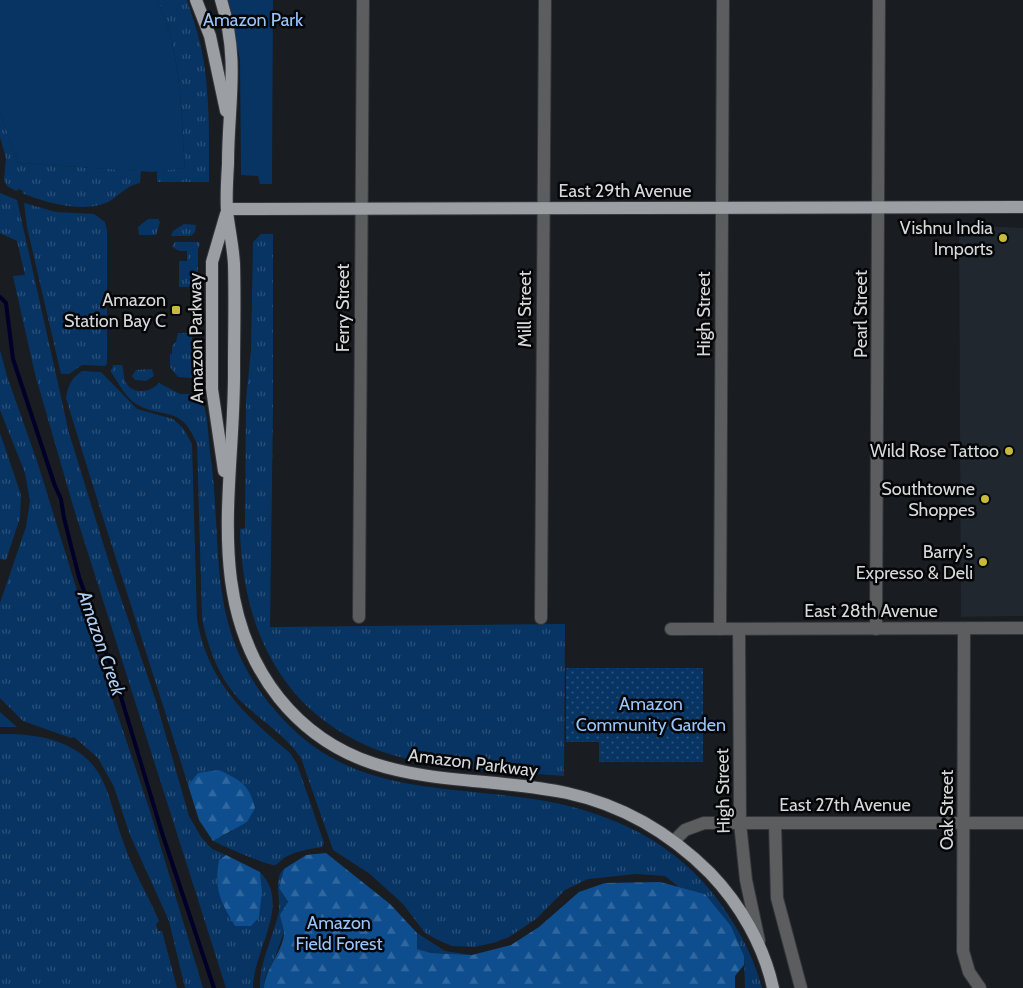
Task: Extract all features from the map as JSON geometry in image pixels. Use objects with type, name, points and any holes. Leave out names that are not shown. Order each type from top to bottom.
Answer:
[{"type":"main road","name":"Amazon Parkway","points":[[196,0],[210,36],[228,120]]},
{"type":"main road","name":"Amazon Parkway","points":[[220,0],[229,28],[233,83],[228,120],[227,209],[234,264],[234,380],[228,498],[229,572],[235,608],[245,641],[261,672],[281,700],[328,742],[362,760],[395,770],[438,779],[533,787],[601,802],[629,814],[674,841],[716,880],[734,902],[761,950],[773,988]]},
{"type":"main road","name":"East 29th Avenue","points":[[227,209],[1023,207]]},
{"type":"main road","name":"Amazon Parkway","points":[[227,209],[212,262],[212,389],[228,498]]},
{"type":"street","name":"Ferry Street","points":[[358,617],[364,0]]},
{"type":"street","name":"Mill Street","points":[[540,618],[545,0]]},
{"type":"street","name":"High Street","points":[[720,629],[723,0]]},
{"type":"street","name":"Pearl Street","points":[[876,629],[879,0]]},
{"type":"street","name":"East 28th Avenue","points":[[671,629],[1023,628]]},
{"type":"street","name":"High Street","points":[[739,629],[740,822],[745,873],[761,950]]},
{"type":"street","name":"Oak Street","points":[[964,629],[964,951],[970,972],[980,988]]},
{"type":"street","name":"East 27th Avenue","points":[[674,841],[694,824],[740,822],[1023,822]]},
{"type":"street","points":[[775,822],[777,898],[801,988]]},
{"type":"shaded area","points":[[959,225],[1023,228],[1023,616],[961,617]]},
{"type":"green space","points":[[0,0],[157,0],[165,20],[176,61],[185,168],[152,172],[18,163],[0,111]]},
{"type":"green space","points":[[157,0],[187,0],[197,32],[206,78],[209,123],[209,182],[157,182],[157,171],[185,168],[176,61],[165,20]]},
{"type":"green space","name":"Amazon Park","points":[[227,0],[273,0],[272,184],[260,184],[258,176],[241,175],[240,60]]},
{"type":"green space","points":[[0,111],[18,163],[141,171],[140,183],[127,188],[110,201],[89,207],[66,206],[22,193],[23,191],[19,189],[16,191],[7,186],[4,180],[6,158],[0,137]]},
{"type":"green space","points":[[0,193],[17,200],[69,433],[112,572],[156,701],[189,816],[201,837],[212,849],[226,855],[219,860],[262,891],[260,872],[269,885],[272,898],[272,913],[253,988],[226,988],[74,509],[35,374],[13,276],[25,275],[17,241],[0,233]]},
{"type":"green space","points":[[24,203],[56,212],[94,214],[105,222],[107,230],[107,364],[105,366],[82,365],[69,374],[61,374],[27,227]]},
{"type":"green space","points":[[148,219],[158,219],[160,222],[156,235],[139,235],[138,227]]},
{"type":"green space","points":[[184,224],[196,225],[195,232],[191,236],[171,236],[173,231]]},
{"type":"green space","points":[[261,234],[273,234],[270,627],[565,624],[564,776],[447,766],[380,751],[346,735],[317,715],[293,691],[274,663],[259,633],[249,600],[243,565],[240,529],[245,528],[246,399],[251,350],[253,242]]},
{"type":"green space","points":[[175,242],[199,242],[200,244],[198,250],[198,277],[192,283],[192,287],[179,287],[179,261],[187,261],[187,251],[180,251],[172,247]]},
{"type":"green space","points":[[178,333],[192,333],[192,360],[195,365],[200,366],[197,374],[191,378],[178,377],[170,367],[170,354],[172,354],[172,346],[176,342]]},
{"type":"green space","points":[[0,350],[7,376],[38,464],[91,636],[150,811],[203,988],[185,988],[169,921],[130,835],[114,787],[98,758],[74,737],[71,738],[23,721],[0,698],[0,603],[26,527],[30,501],[25,473],[0,410]]},
{"type":"green space","points":[[113,365],[122,365],[125,381],[132,389],[141,391],[151,389],[159,383],[180,394],[196,394],[201,397],[207,424],[214,487],[221,585],[226,616],[236,647],[251,677],[273,708],[301,736],[330,757],[361,771],[426,787],[533,799],[558,804],[607,818],[652,840],[693,871],[719,901],[734,924],[753,961],[762,988],[745,988],[744,956],[731,926],[705,894],[679,887],[665,876],[636,874],[588,879],[565,890],[536,919],[509,937],[474,947],[452,946],[425,933],[403,904],[370,874],[333,850],[301,758],[282,736],[237,697],[223,677],[212,654],[202,618],[197,444],[184,422],[169,414],[142,407],[132,401],[111,372]]},
{"type":"green space","points":[[152,369],[154,376],[146,381],[135,380],[132,376],[136,370]]},
{"type":"green space","points":[[82,371],[101,372],[137,409],[173,419],[183,428],[192,444],[197,619],[202,641],[209,660],[230,695],[257,725],[290,753],[297,764],[324,843],[322,847],[293,854],[275,865],[271,865],[213,841],[232,831],[198,773],[188,785],[66,398],[75,376]]},
{"type":"green space","points":[[0,433],[21,495],[20,518],[6,560],[0,559]]},
{"type":"green space","name":"Amazon Community Garden","points":[[566,668],[703,668],[703,762],[599,762],[599,742],[566,742]]},
{"type":"green space","points":[[0,712],[17,727],[0,727]]},
{"type":"green space","points":[[0,734],[30,735],[58,742],[84,756],[94,766],[102,779],[132,864],[159,921],[156,924],[158,931],[162,931],[177,988],[0,988]]},
{"type":"green space","points":[[219,770],[238,780],[247,788],[255,808],[247,822],[213,841],[199,820],[188,785],[198,773]]},
{"type":"green space","name":"Amazon Field Forest","points":[[326,853],[390,904],[417,933],[417,949],[431,953],[472,955],[511,945],[539,927],[579,892],[605,883],[660,882],[705,894],[731,926],[744,956],[744,965],[735,976],[735,988],[264,988],[268,973],[283,938],[284,931],[280,915],[288,902],[279,888],[284,869],[306,855]]},
{"type":"green space","points":[[226,855],[260,872],[262,891],[259,917],[251,926],[235,926],[222,902],[217,879],[219,860]]},
{"type":"green space","points":[[284,869],[279,888],[288,903],[284,932],[265,977],[264,988],[260,988],[264,959],[279,911],[278,883]]},
{"type":"green space","points":[[417,933],[445,951],[472,955],[431,953],[417,949]]},
{"type":"waterway","name":"Amazon Creek","points":[[0,297],[6,303],[13,359],[61,499],[79,577],[118,687],[162,833],[214,988]]},
{"type":"place","name":"Vishnu India Imports","points":[[1003,238]]},
{"type":"place","name":"Amazon Station Bay C","points":[[176,310]]},
{"type":"place","name":"Wild Rose Tattoo","points":[[1009,451]]},
{"type":"place","name":"Southtowne Shoppes","points":[[985,499]]},
{"type":"place","name":"Barry's Expresso & Deli","points":[[983,562]]}]
